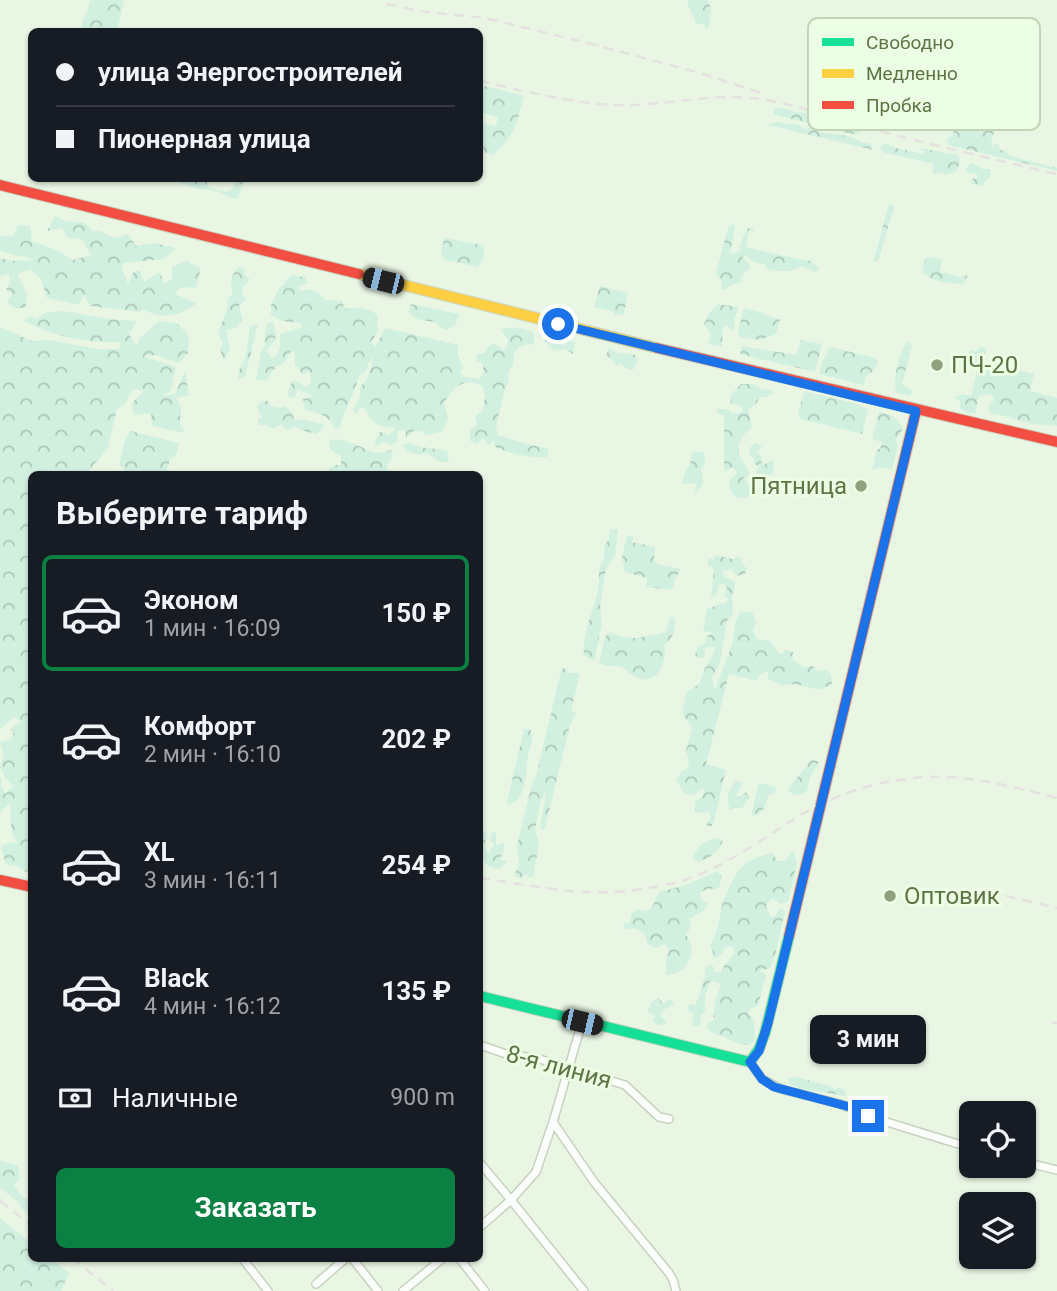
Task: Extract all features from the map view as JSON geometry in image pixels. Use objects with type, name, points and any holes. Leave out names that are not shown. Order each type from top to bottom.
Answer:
[{"type":"main road","points":[[0,185],[716,363],[1057,442]]},
{"type":"main road","points":[[483,997],[750,1062],[759,1051],[916,411]]},
{"type":"main road","points":[[0,880],[28,886]]},
{"type":"street","points":[[483,1224],[531,1179],[541,1161],[582,1022]]},
{"type":"street","name":"8-я линия","points":[[483,1046],[509,1055],[536,1058],[625,1085],[659,1117],[669,1119]]},
{"type":"street","points":[[750,1062],[762,1079],[781,1089],[850,1107],[877,1119],[959,1144]]},
{"type":"street","points":[[553,1122],[594,1182],[669,1273],[676,1291]]},
{"type":"street","points":[[1036,1165],[1057,1170]]},
{"type":"street","points":[[483,1167],[584,1291]]},
{"type":"street","points":[[246,1262],[267,1290]]},
{"type":"street","points":[[316,1284],[341,1262]]},
{"type":"street","points":[[356,1262],[379,1291]]},
{"type":"street","points":[[403,1291],[438,1262]]},
{"type":"street","points":[[463,1262],[485,1291]]},
{"type":"green space","points":[[90,0],[124,0],[118,28],[82,28]]},
{"type":"green space","points":[[687,0],[707,0],[711,10],[708,29],[703,24],[696,23]]},
{"type":"green space","points":[[483,86],[524,96],[514,128],[506,141],[493,155],[484,153],[483,123],[496,126],[498,117],[483,113]]},
{"type":"green space","points":[[781,107],[808,114],[808,123],[773,114],[775,109]]},
{"type":"green space","points":[[775,122],[849,136],[871,144],[873,150],[777,127],[767,126]]},
{"type":"green space","points":[[835,130],[860,130],[859,134]]},
{"type":"green space","points":[[954,130],[996,130],[991,146],[998,143],[1000,150],[1005,150],[1010,156],[1057,168],[1057,171],[948,145],[947,138],[952,136]]},
{"type":"green space","points":[[885,143],[922,154],[925,152],[918,148],[958,155],[960,161],[957,171],[933,175],[933,162],[882,152],[880,147]]},
{"type":"green space","points":[[971,163],[982,169],[990,169],[991,175],[982,186],[971,184],[972,179],[978,178],[975,173],[969,174],[965,171]]},
{"type":"green space","points":[[178,182],[208,182],[207,187],[227,192],[235,182],[245,182],[237,199]]},
{"type":"green space","points":[[890,204],[894,207],[879,259],[873,263],[888,207]]},
{"type":"green space","points":[[55,216],[66,221],[85,223],[93,231],[100,231],[115,238],[128,234],[136,246],[154,243],[176,248],[164,259],[124,263],[122,268],[128,284],[134,271],[140,271],[144,282],[160,272],[164,284],[172,279],[172,267],[186,261],[201,268],[196,288],[181,287],[175,294],[196,303],[178,314],[171,315],[156,315],[143,309],[140,312],[90,306],[84,295],[79,305],[47,298],[41,279],[30,269],[18,274],[27,295],[26,308],[14,308],[7,302],[12,294],[6,289],[10,283],[9,274],[0,276],[0,258],[12,261],[36,260],[0,251],[0,235],[13,237],[18,225],[30,226],[32,241],[59,251],[73,260],[91,255],[82,239],[68,238],[62,228],[47,231]]},
{"type":"green space","points":[[734,223],[730,253],[734,254],[740,250],[747,229],[752,227],[755,231],[749,230],[746,247],[812,260],[813,264],[820,268],[816,272],[801,266],[788,271],[767,269],[765,264],[754,262],[745,255],[742,258],[751,267],[743,274],[740,283],[725,290],[721,288],[722,281],[716,273],[728,228]]},
{"type":"green space","points":[[444,238],[483,245],[484,254],[478,267],[445,260],[441,252]]},
{"type":"green space","points":[[925,258],[942,259],[940,272],[968,276],[963,284],[937,281],[922,272]]},
{"type":"green space","points":[[243,267],[245,276],[250,279],[243,287],[242,295],[247,299],[239,305],[243,320],[236,328],[226,330],[230,348],[224,361],[220,350],[223,343],[218,334],[228,306],[227,299],[233,293],[232,278],[237,268]]},
{"type":"green space","points":[[292,275],[305,277],[308,283],[299,286],[300,291],[314,291],[325,300],[342,301],[345,309],[362,308],[378,315],[377,333],[371,342],[376,347],[385,328],[458,345],[458,356],[463,366],[460,373],[465,377],[479,379],[483,373],[483,364],[476,360],[477,354],[485,353],[494,343],[503,350],[508,345],[508,339],[501,330],[518,328],[534,333],[534,345],[519,347],[514,353],[496,427],[498,435],[549,449],[547,457],[504,451],[494,446],[495,440],[489,445],[484,438],[476,444],[470,441],[470,430],[477,424],[475,417],[483,410],[485,395],[483,387],[471,382],[460,384],[444,403],[448,419],[442,432],[426,435],[421,431],[414,431],[406,438],[405,430],[398,431],[397,442],[390,445],[384,441],[375,447],[380,432],[389,435],[395,428],[376,424],[364,407],[355,415],[353,409],[360,398],[360,387],[369,373],[372,356],[365,372],[359,376],[339,429],[335,429],[323,415],[305,410],[303,399],[313,396],[297,389],[295,398],[288,397],[293,380],[307,387],[311,382],[310,371],[303,375],[295,364],[295,353],[292,350],[284,363],[276,367],[266,380],[256,380],[261,352],[266,345],[267,324],[273,321],[276,337],[266,350],[272,359],[280,348],[280,334],[303,327],[300,323],[282,321],[271,315],[271,305],[279,288]]},
{"type":"green space","points":[[600,286],[628,293],[624,314],[614,315],[615,312],[594,307]]},
{"type":"green space","points":[[411,304],[459,314],[453,326],[445,330],[434,322],[417,319],[408,312]]},
{"type":"green space","points":[[718,304],[739,307],[734,329],[730,331],[728,325],[723,327],[722,346],[708,343],[711,335],[704,324],[709,313]]},
{"type":"green space","points":[[744,308],[780,319],[776,334],[760,340],[740,337],[738,332]]},
{"type":"green space","points":[[64,311],[137,321],[129,334],[136,346],[140,338],[159,321],[177,323],[189,336],[188,353],[179,363],[156,355],[143,356],[176,367],[171,390],[163,396],[175,394],[185,371],[189,395],[176,398],[181,407],[180,423],[185,433],[152,426],[151,414],[134,415],[132,403],[144,391],[133,389],[124,405],[117,409],[108,448],[89,471],[28,471],[26,872],[17,866],[6,865],[1,846],[11,842],[18,843],[12,829],[10,803],[0,813],[0,776],[5,794],[13,786],[0,767],[4,755],[0,742],[11,739],[14,732],[10,729],[21,721],[14,717],[0,729],[0,327],[32,341],[48,340],[97,349],[119,349],[121,342],[71,338],[24,321],[31,316],[37,319],[44,313]]},
{"type":"green space","points":[[258,324],[245,377],[238,379],[247,350],[249,327]]},
{"type":"green space","points":[[546,333],[561,337],[563,346],[569,341],[575,342],[573,354],[565,349],[551,348],[544,340]]},
{"type":"green space","points":[[801,340],[822,344],[815,372],[740,354],[742,346],[796,355]]},
{"type":"green space","points":[[907,341],[912,346],[902,384],[912,391],[910,396],[897,393],[895,388],[899,360]]},
{"type":"green space","points":[[830,347],[875,358],[878,362],[866,376],[864,385],[819,374]]},
{"type":"green space","points":[[980,347],[986,347],[983,362],[1034,374],[1030,391],[1057,398],[1057,426],[1033,424],[992,414],[988,409],[994,401],[992,394],[979,396],[976,413],[960,409],[960,402],[955,397],[963,394],[971,396],[979,363],[963,359],[966,353],[972,350],[976,352]]},
{"type":"green space","points":[[609,348],[618,353],[636,355],[638,361],[633,370],[621,363],[617,366],[606,356]]},
{"type":"green space","points":[[741,384],[753,384],[773,393],[760,397],[755,405],[748,409],[752,427],[742,437],[738,450],[750,475],[743,478],[752,492],[748,497],[736,498],[729,488],[730,480],[737,473],[733,467],[724,472],[724,416],[717,413],[717,409],[728,409],[733,414],[743,412],[741,406],[731,403],[730,396]]},
{"type":"green space","points":[[804,391],[868,409],[862,434],[801,419],[798,414]]},
{"type":"green space","points":[[261,401],[268,401],[271,406],[278,408],[285,406],[293,414],[294,421],[301,419],[323,424],[322,429],[316,434],[294,426],[288,431],[281,424],[273,429],[267,425],[259,425],[258,420],[262,417],[257,407]]},
{"type":"green space","points":[[879,412],[894,417],[903,429],[896,439],[898,445],[892,469],[881,467],[872,470],[877,449],[880,449],[882,442],[872,439]]},
{"type":"green space","points":[[130,431],[179,443],[167,471],[123,471],[119,465]]},
{"type":"green space","points":[[337,439],[375,452],[392,449],[393,458],[387,464],[388,471],[328,471],[329,468],[341,465],[341,456],[330,450],[329,440]]},
{"type":"green space","points":[[409,442],[447,451],[449,461],[440,462],[427,453],[420,455],[406,451],[403,445]]},
{"type":"green space","points":[[757,443],[762,447],[757,453],[762,456],[763,465],[773,460],[771,475],[761,476],[756,472],[759,466],[754,464],[754,458],[749,456],[751,446]]},
{"type":"green space","points":[[692,451],[704,452],[705,463],[701,471],[703,484],[695,493],[696,483],[682,484]]},
{"type":"green space","points":[[610,529],[618,530],[615,555],[606,569],[600,607],[602,624],[594,661],[584,655],[585,638]]},
{"type":"green space","points":[[634,535],[632,542],[655,547],[654,560],[657,564],[681,569],[672,590],[646,587],[647,578],[625,572],[622,557],[627,536]]},
{"type":"green space","points":[[715,555],[732,559],[739,556],[747,569],[745,574],[737,576],[731,569],[722,571],[725,577],[735,582],[732,596],[733,614],[726,622],[719,665],[712,678],[715,690],[733,642],[735,623],[740,612],[752,612],[756,621],[753,631],[757,639],[770,641],[780,655],[786,650],[793,652],[793,659],[803,667],[813,666],[818,672],[825,669],[831,674],[832,685],[820,689],[793,684],[783,686],[768,679],[768,671],[762,673],[756,681],[729,674],[706,764],[726,770],[711,827],[707,826],[711,816],[708,811],[700,814],[695,810],[695,801],[703,796],[704,788],[693,795],[684,793],[676,780],[681,772],[688,768],[689,760],[686,751],[692,728],[682,713],[687,691],[699,682],[715,651],[713,646],[705,648],[704,658],[695,657],[697,647],[705,643],[707,636],[712,633],[703,632],[707,609],[726,603],[728,599],[724,595],[727,589],[724,584],[719,584],[716,595],[711,597],[714,569],[708,565],[708,558],[713,560]]},
{"type":"green space","points":[[670,617],[674,617],[674,632],[664,645],[664,662],[654,677],[639,678],[621,666],[599,663],[605,637],[610,632],[631,638],[666,632]]},
{"type":"green space","points":[[562,667],[570,673],[580,673],[571,710],[576,714],[570,725],[545,828],[541,831],[546,792],[541,800],[535,829],[539,845],[535,875],[530,878],[526,874],[521,879],[514,875],[519,865],[517,845]]},
{"type":"green space","points":[[524,729],[530,729],[533,739],[523,790],[509,805],[507,802]]},
{"type":"green space","points":[[813,759],[819,762],[810,778],[807,791],[799,795],[793,794],[788,790]]},
{"type":"green space","points":[[736,781],[743,783],[737,794],[738,798],[746,792],[749,798],[742,808],[730,810],[728,794]]},
{"type":"green space","points":[[759,783],[776,787],[775,793],[768,795],[766,805],[754,816],[751,815]]},
{"type":"green space","points":[[483,829],[487,835],[484,847],[489,853],[494,845],[490,839],[492,832],[496,832],[496,845],[504,843],[505,849],[500,858],[502,861],[508,861],[499,869],[488,866],[483,860]]},
{"type":"green space","points":[[716,838],[723,841],[713,854],[697,862],[692,858],[702,845]]},
{"type":"green space","points":[[793,850],[797,863],[788,902],[780,904],[772,898],[766,906],[770,916],[775,917],[779,908],[785,911],[770,968],[759,971],[766,975],[758,1006],[750,1009],[748,1014],[754,1019],[755,1040],[749,1045],[742,1044],[715,1034],[707,1028],[709,1022],[717,1019],[713,1017],[721,984],[710,981],[705,996],[705,1012],[700,1016],[701,1024],[695,1027],[692,1024],[694,1014],[687,1011],[690,1004],[696,1005],[705,977],[705,968],[712,964],[715,972],[721,972],[735,953],[732,946],[724,948],[715,959],[710,945],[717,929],[723,901],[734,878],[751,860],[773,853],[777,861],[785,861]]},
{"type":"green space","points":[[717,871],[722,877],[719,888],[700,892],[701,900],[707,903],[706,909],[689,919],[691,927],[686,934],[692,948],[690,960],[680,971],[666,974],[669,952],[666,944],[656,948],[647,944],[645,936],[639,930],[623,930],[624,923],[630,923],[631,914],[638,909],[651,909],[659,892],[686,885]]},
{"type":"green space","points":[[658,998],[663,1003],[670,999],[674,1004],[662,1011],[661,1017],[667,1021],[665,1024],[657,1025],[653,1021],[655,1016],[647,1012],[651,1003]]},
{"type":"green space","points":[[796,1077],[836,1090],[838,1087],[845,1090],[846,1096],[802,1089],[789,1084],[788,1079]]},
{"type":"green space","points":[[0,1160],[18,1166],[20,1179],[14,1185],[23,1198],[28,1199],[28,1214],[17,1201],[0,1188]]},
{"type":"green space","points":[[0,1218],[28,1241],[28,1262],[56,1262],[69,1273],[61,1291],[0,1291]]},
{"type":"railway","points":[[387,4],[425,12],[485,18],[700,73],[761,93]]},
{"type":"railway","points":[[483,82],[598,104],[633,105],[736,97],[769,100],[808,109]]},
{"type":"railway","points":[[876,130],[1057,174]]},
{"type":"railway","points":[[483,878],[590,892],[632,890],[674,883],[720,865],[827,801],[866,787],[907,779],[948,777],[976,780],[1057,798]]},
{"type":"railway","points":[[989,892],[1057,908]]},
{"type":"railway","points":[[1052,1022],[1057,1023]]},
{"type":"railway","points":[[0,1201],[28,1223]]},
{"type":"railway","points":[[77,1262],[113,1291]]},
{"type":"traffic: fast","points":[[483,997],[750,1062],[765,1033],[789,936]]},
{"type":"traffic: slow","points":[[359,274],[657,348]]},
{"type":"traffic: jam","points":[[0,185],[359,274]]},
{"type":"traffic: jam","points":[[657,348],[1057,442]]},
{"type":"traffic: jam","points":[[789,936],[916,411]]},
{"type":"traffic: jam","points":[[0,880],[28,886]]},
{"type":"place","name":"ПЧ-20","points":[[937,365]]},
{"type":"place","name":"Пятница","points":[[861,486]]},
{"type":"place","name":"Оптовик","points":[[890,896]]},
{"type":"route","points":[[558,324],[916,411],[768,1023],[759,1051],[750,1062],[762,1079],[774,1087],[850,1107],[868,1116]]}]
